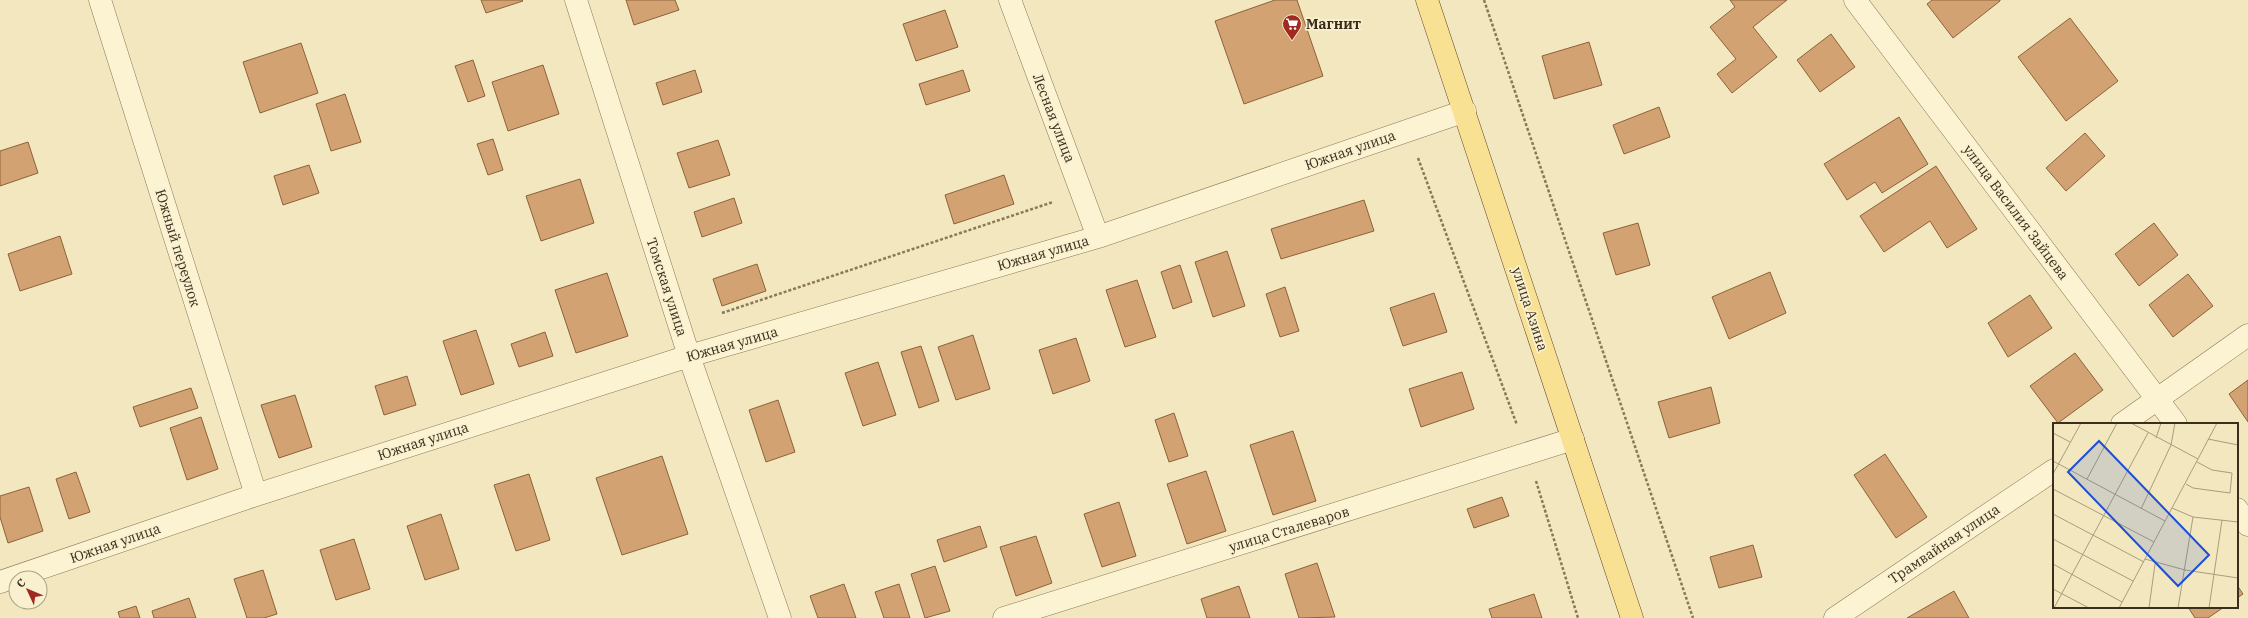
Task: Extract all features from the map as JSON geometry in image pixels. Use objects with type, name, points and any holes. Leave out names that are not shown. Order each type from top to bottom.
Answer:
[{"type":"main road","name":"улица Азина","points":[[1427,0],[1632,618]]},
{"type":"street","name":"Южный переулок","points":[[100,0],[256,495]]},
{"type":"street","name":"Томская улица","points":[[576,0],[689,356],[780,618]]},
{"type":"street","name":"Лесная улица","points":[[1010,0],[1098,237]]},
{"type":"street","name":"улица Василия Зайцева","points":[[1855,0],[2175,423]]},
{"type":"street","name":"Южная улица","points":[[0,582],[256,495],[689,356],[1098,237],[1465,111]]},
{"type":"street","points":[[2124,423],[2159,400],[2248,335]]},
{"type":"street","name":"улица Сталеваров","points":[[1004,618],[1573,439]]},
{"type":"street","name":"Трамвайная улица","points":[[1835,618],[2053,471]]},
{"type":"street","points":[[2238,510],[2248,525]]},
{"type":"path","points":[[1484,0],[1693,618]]},
{"type":"path","points":[[1408,131],[1528,454],[1578,618]]},
{"type":"building","points":[[481,0],[522,0],[523,1],[486,13]]},
{"type":"building","points":[[626,0],[675,0],[679,10],[634,25]]},
{"type":"building","points":[[1275,0],[1297,0],[1323,76],[1244,104],[1215,21]]},
{"type":"building","points":[[1730,0],[1787,0],[1753,27],[1777,57],[1732,93],[1717,74],[1736,59],[1710,27],[1735,7]]},
{"type":"building","points":[[1932,0],[2000,1],[1953,38],[1927,4]]},
{"type":"building","points":[[945,10],[958,47],[916,61],[903,24]]},
{"type":"building","points":[[2070,18],[2118,81],[2066,121],[2018,57]]},
{"type":"building","points":[[1831,34],[1855,67],[1820,92],[1797,60]]},
{"type":"building","points":[[1589,42],[1602,85],[1554,99],[1542,56]]},
{"type":"building","points":[[301,43],[318,93],[260,113],[243,62]]},
{"type":"building","points":[[473,60],[485,96],[468,102],[455,66]]},
{"type":"building","points":[[543,65],[559,114],[508,131],[492,82]]},
{"type":"building","points":[[695,70],[702,92],[663,105],[656,83]]},
{"type":"building","points":[[963,70],[970,91],[926,105],[919,84]]},
{"type":"building","points":[[345,94],[361,142],[331,151],[316,104]]},
{"type":"building","points":[[1659,107],[1670,137],[1624,154],[1613,125]]},
{"type":"building","points":[[1899,117],[1928,164],[1882,193],[1875,182],[1847,200],[1824,164]]},
{"type":"building","points":[[2085,133],[2105,156],[2066,191],[2046,168]]},
{"type":"building","points":[[493,139],[503,170],[488,175],[477,144]]},
{"type":"building","points":[[718,140],[730,175],[689,188],[677,153]]},
{"type":"building","points":[[28,142],[38,173],[0,186],[0,151]]},
{"type":"building","points":[[309,165],[319,193],[283,205],[274,176]]},
{"type":"building","points":[[1936,166],[1977,229],[1947,248],[1930,221],[1884,252],[1860,216]]},
{"type":"building","points":[[1004,175],[1014,204],[954,224],[945,195]]},
{"type":"building","points":[[580,179],[594,223],[541,241],[526,196]]},
{"type":"building","points":[[734,198],[742,223],[702,237],[694,212]]},
{"type":"building","points":[[1364,200],[1374,231],[1281,259],[1271,229]]},
{"type":"building","points":[[1638,223],[1650,265],[1616,275],[1603,233]]},
{"type":"building","points":[[2154,223],[2178,255],[2139,286],[2115,254]]},
{"type":"building","points":[[60,236],[72,274],[20,291],[8,254]]},
{"type":"building","points":[[1227,251],[1245,306],[1213,317],[1195,262]]},
{"type":"building","points":[[757,264],[766,291],[722,306],[713,279]]},
{"type":"building","points":[[1180,265],[1192,302],[1173,309],[1161,272]]},
{"type":"building","points":[[1770,272],[1786,313],[1729,339],[1712,297]]},
{"type":"building","points":[[607,273],[628,336],[576,353],[555,290]]},
{"type":"building","points":[[2188,274],[2213,306],[2173,337],[2149,305]]},
{"type":"building","points":[[1137,280],[1156,337],[1125,347],[1106,290]]},
{"type":"building","points":[[1285,287],[1299,331],[1280,337],[1266,294]]},
{"type":"building","points":[[1434,293],[1447,332],[1403,346],[1390,308]]},
{"type":"building","points":[[2030,295],[2052,328],[2008,357],[1988,323]]},
{"type":"building","points":[[476,330],[494,384],[461,395],[443,341]]},
{"type":"building","points":[[545,332],[553,356],[519,367],[511,344]]},
{"type":"building","points":[[973,335],[990,389],[956,400],[938,347]]},
{"type":"building","points":[[1076,338],[1090,381],[1053,394],[1039,350]]},
{"type":"building","points":[[921,346],[939,401],[919,408],[901,352]]},
{"type":"building","points":[[2075,353],[2103,390],[2058,423],[2030,386]]},
{"type":"building","points":[[878,362],[896,415],[863,426],[845,373]]},
{"type":"building","points":[[1462,372],[1474,409],[1421,427],[1409,389]]},
{"type":"building","points":[[407,376],[416,405],[384,415],[375,386]]},
{"type":"building","points":[[2248,380],[2248,422],[2229,394]]},
{"type":"building","points":[[1711,387],[1720,423],[1669,438],[1658,402]]},
{"type":"building","points":[[191,388],[198,408],[140,427],[133,407]]},
{"type":"building","points":[[295,395],[312,447],[279,458],[261,405]]},
{"type":"building","points":[[778,400],[795,452],[766,462],[749,410]]},
{"type":"building","points":[[1174,413],[1188,456],[1169,462],[1155,420]]},
{"type":"building","points":[[201,417],[218,469],[187,480],[170,428]]},
{"type":"building","points":[[1293,431],[1316,501],[1273,515],[1250,445]]},
{"type":"building","points":[[1885,454],[1927,517],[1896,538],[1854,475]]},
{"type":"building","points":[[662,456],[688,534],[622,555],[596,478]]},
{"type":"building","points":[[1206,471],[1226,531],[1187,544],[1167,484]]},
{"type":"building","points":[[76,472],[90,512],[69,519],[56,479]]},
{"type":"building","points":[[529,474],[550,540],[516,551],[494,485]]},
{"type":"building","points":[[29,487],[43,531],[8,543],[0,517],[0,496]]},
{"type":"building","points":[[1502,497],[1509,516],[1474,528],[1467,509]]},
{"type":"building","points":[[1119,502],[1136,556],[1102,567],[1084,514]]},
{"type":"building","points":[[441,514],[459,569],[425,580],[407,526]]},
{"type":"building","points":[[980,526],[987,547],[944,562],[937,540]]},
{"type":"building","points":[[1036,536],[1052,583],[1016,596],[1000,547]]},
{"type":"building","points":[[354,539],[370,589],[336,600],[320,550]]},
{"type":"building","points":[[1753,545],[1762,577],[1719,588],[1710,557]]},
{"type":"building","points":[[1317,563],[1335,617],[1299,618],[1285,574]]},
{"type":"building","points":[[935,566],[950,611],[925,618],[911,574]]},
{"type":"building","points":[[263,570],[277,614],[264,618],[247,618],[234,579]]},
{"type":"building","points":[[844,584],[856,618],[818,618],[810,596]]},
{"type":"building","points":[[899,584],[910,618],[884,618],[875,592]]},
{"type":"building","points":[[1239,586],[1250,618],[1207,618],[1201,599]]},
{"type":"building","points":[[2238,586],[2243,594],[2238,597]]},
{"type":"building","points":[[1954,591],[1969,618],[1907,618]]},
{"type":"building","points":[[1534,594],[1542,618],[1492,618],[1489,609]]},
{"type":"building","points":[[189,598],[196,618],[154,618],[152,611]]},
{"type":"building","points":[[136,606],[140,618],[120,618],[118,612]]},
{"type":"building","points":[[2189,608],[2223,608],[2208,618],[2195,618]]},
{"type":"place","name":"Магнит","points":[[1292,41]]}]
